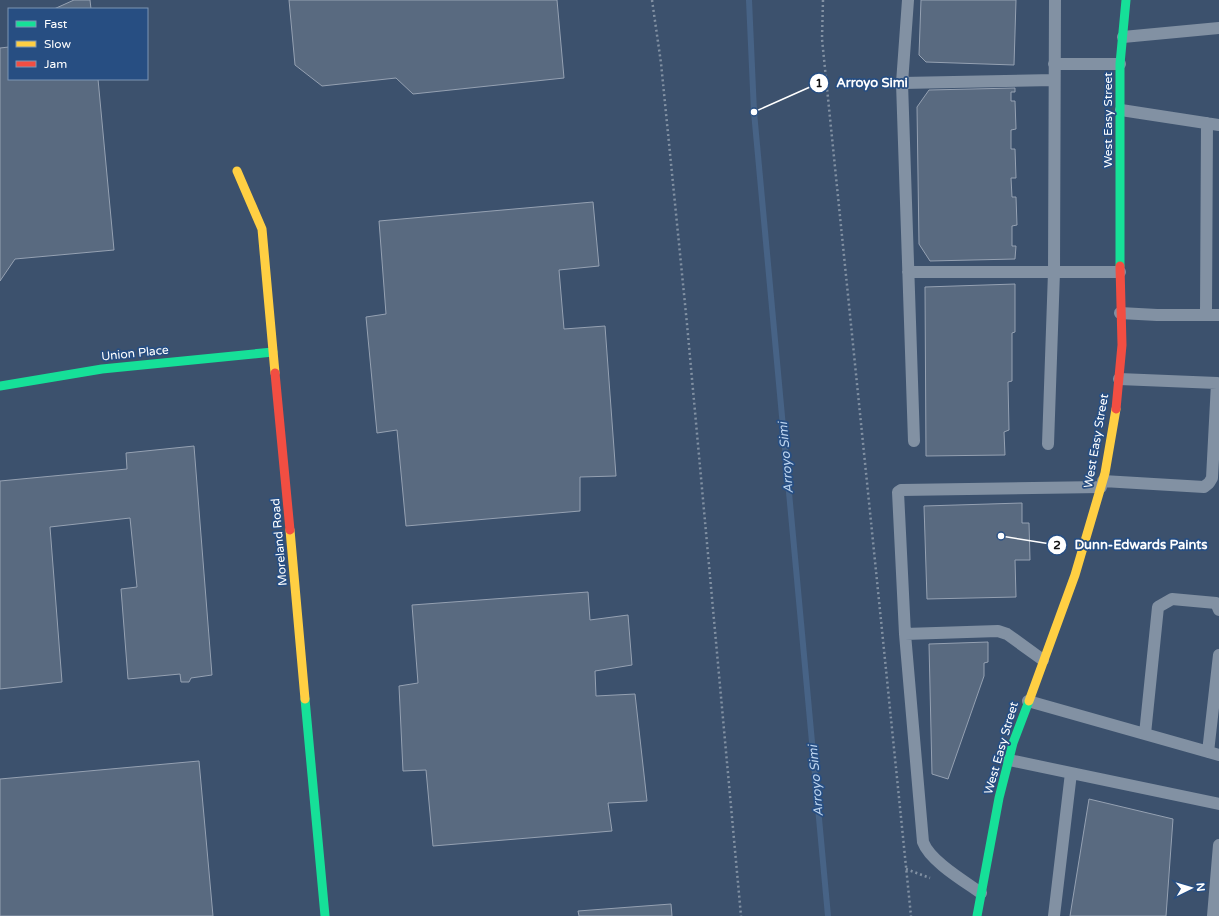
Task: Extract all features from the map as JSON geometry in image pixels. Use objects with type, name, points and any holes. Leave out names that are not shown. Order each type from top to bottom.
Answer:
[{"type":"street","name":"West Easy Street","points":[[977,916],[999,798],[1009,760],[1028,701],[1076,575],[1102,484],[1116,408],[1122,345],[1120,313],[1120,64],[1126,0]]},
{"type":"street","name":"Moreland Road","points":[[238,171],[262,229],[325,916]]},
{"type":"street","name":"Union Place","points":[[0,386],[43,377],[117,366],[273,352]]},
{"type":"lane","points":[[908,0],[902,83],[914,441]]},
{"type":"lane","points":[[1048,444],[1054,272],[1055,0]]},
{"type":"lane","points":[[1123,37],[1219,28]]},
{"type":"lane","points":[[1054,64],[1120,64]]},
{"type":"lane","points":[[902,83],[1054,80]]},
{"type":"lane","points":[[1121,110],[1219,125]]},
{"type":"lane","points":[[1206,314],[1207,124]]},
{"type":"lane","points":[[908,272],[1120,272]]},
{"type":"lane","points":[[1120,313],[1219,314]]},
{"type":"lane","points":[[981,893],[949,870],[925,847],[905,634],[898,492],[901,490],[1102,484],[1204,487],[1209,483],[1212,478],[1218,383],[1119,379]]},
{"type":"lane","points":[[1145,734],[1158,608],[1172,599],[1216,603],[1219,610]]},
{"type":"lane","points":[[905,634],[998,631],[1007,634],[1043,660]]},
{"type":"lane","points":[[1028,701],[1213,753],[1219,655]]},
{"type":"lane","points":[[1009,760],[1219,804]]},
{"type":"lane","points":[[1054,916],[1071,773]]},
{"type":"lane","points":[[1213,916],[1219,845]]},
{"type":"path","points":[[652,0],[661,63],[686,309],[741,916]]},
{"type":"path","points":[[823,0],[822,39],[911,916]]},
{"type":"path","points":[[906,869],[932,879]]},
{"type":"building","points":[[74,0],[90,0],[91,8],[56,8]]},
{"type":"building","points":[[289,0],[557,0],[564,78],[413,94],[396,78],[322,86],[295,65]]},
{"type":"building","points":[[921,0],[1016,0],[1014,65],[926,62],[919,55]]},
{"type":"building","points":[[8,47],[8,80],[98,80],[114,250],[15,259],[0,281],[0,48]]},
{"type":"building","points":[[1015,88],[1015,92],[1011,92],[1011,101],[1015,101],[1016,129],[1011,130],[1011,149],[1015,149],[1016,178],[1011,178],[1012,197],[1016,197],[1017,225],[1012,226],[1012,246],[1016,246],[1015,259],[930,261],[919,244],[917,107],[929,90]]},
{"type":"building","points":[[593,202],[599,266],[559,270],[564,329],[605,326],[616,476],[580,477],[580,511],[406,526],[397,430],[377,433],[366,317],[386,314],[379,221]]},
{"type":"building","points":[[1015,284],[1015,332],[1012,333],[1012,381],[1008,382],[1009,430],[1004,432],[1005,455],[926,456],[925,287]]},
{"type":"building","points":[[194,446],[212,675],[191,678],[189,682],[181,682],[180,674],[128,679],[121,589],[137,587],[130,518],[50,527],[62,682],[0,689],[0,481],[127,469],[126,453]]},
{"type":"building","points":[[1022,503],[1022,523],[1029,523],[1030,560],[1015,560],[1016,597],[927,599],[924,506]]},
{"type":"building","points":[[588,592],[590,620],[628,615],[632,665],[595,671],[596,696],[635,694],[647,801],[608,803],[612,831],[433,846],[426,770],[403,771],[399,686],[418,683],[412,605]]},
{"type":"building","points":[[988,642],[988,662],[984,663],[984,676],[948,779],[932,774],[929,644]]},
{"type":"building","points":[[199,761],[213,916],[0,916],[0,779]]},
{"type":"building","points":[[1089,799],[1173,819],[1166,916],[1070,916]]},
{"type":"building","points":[[671,904],[672,916],[579,916],[578,911]]},
{"type":"waterway","name":"Arroyo Simi","points":[[749,0],[754,112],[828,916]]},
{"type":"traffic: fast","points":[[1120,266],[1120,64],[1126,0]]},
{"type":"traffic: fast","points":[[0,386],[102,369],[273,352]]},
{"type":"traffic: fast","points":[[305,699],[325,916]]},
{"type":"traffic: fast","points":[[977,916],[999,798],[1013,743],[1029,701]]},
{"type":"traffic: slow","points":[[237,171],[262,229],[275,373]]},
{"type":"traffic: slow","points":[[1029,701],[1075,575],[1105,473],[1116,409]]},
{"type":"traffic: slow","points":[[290,530],[305,699]]},
{"type":"traffic: jam","points":[[1116,409],[1122,345],[1120,266]]},
{"type":"traffic: jam","points":[[275,373],[290,530]]},
{"type":"place","name":"Arroyo Simi","points":[[754,112]]},
{"type":"place","name":"Dunn-Edwards Paints","points":[[1001,536]]}]
